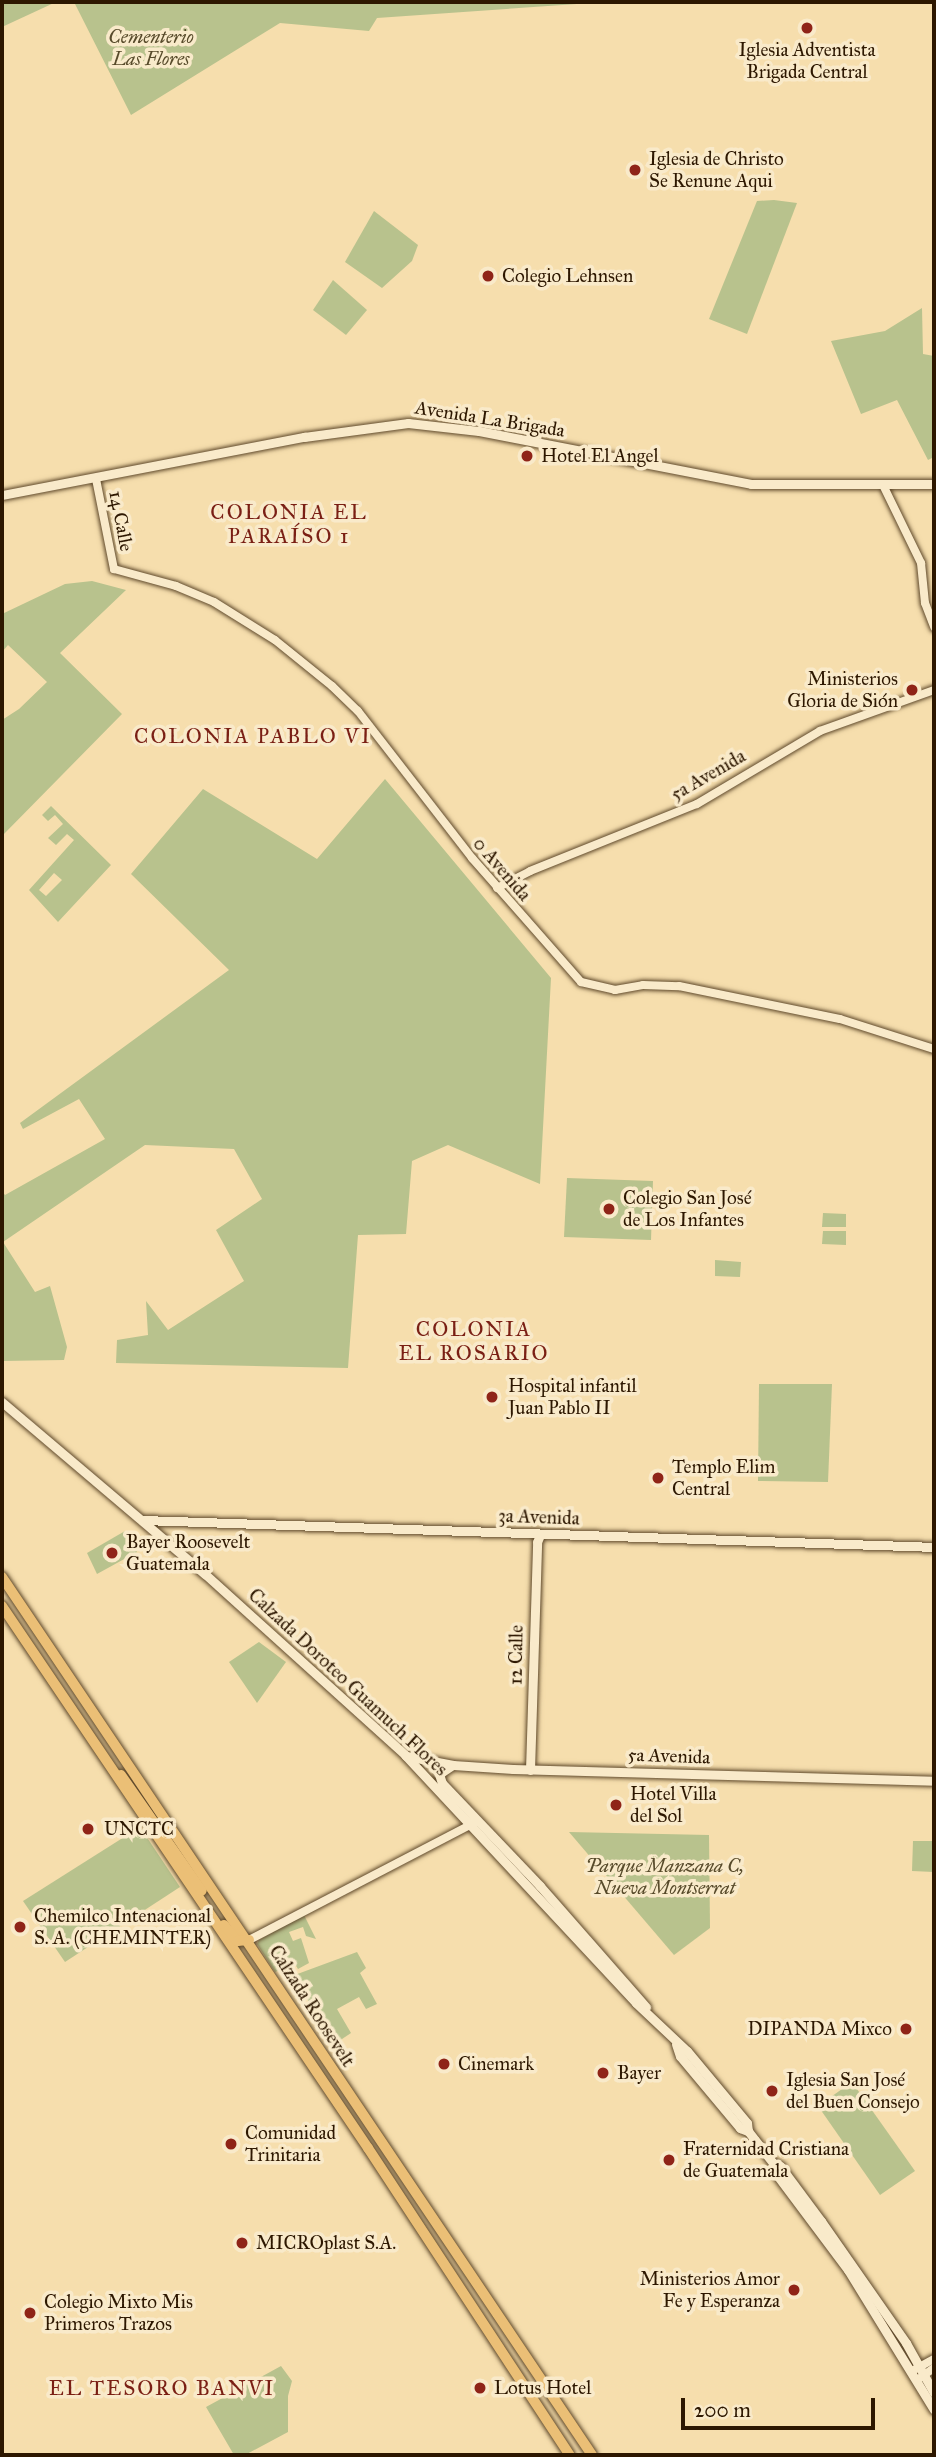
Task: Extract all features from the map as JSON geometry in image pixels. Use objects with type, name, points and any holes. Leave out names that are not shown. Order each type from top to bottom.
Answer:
[{"type":"highway","points":[[2,1577],[8,1591],[2,1593]]},
{"type":"highway","name":"Calzada Roosevelt","points":[[2,1577],[249,1940],[320,2053],[528,2365],[592,2455]]},
{"type":"highway","name":"Calzada Roosevelt","points":[[2,1606],[570,2455]]},
{"type":"highway","points":[[104,1759],[133,1788],[231,1935],[239,1942],[249,1940]]},
{"type":"highway","points":[[276,2014],[288,2015],[306,2042],[320,2053]]},
{"type":"highway","points":[[423,2232],[437,2244],[463,2283],[474,2282]]},
{"type":"highway","points":[[462,2292],[467,2290],[475,2294],[515,2354],[528,2365]]},
{"type":"main road","name":"Avenida La Brigada","points":[[2,495],[304,437],[408,423],[479,431],[751,484],[934,484]]},
{"type":"main road","name":"Calzada Doroteo Guamuch Flores","points":[[2,1402],[169,1543],[405,1755],[474,1823],[676,2044],[680,2056],[740,2128],[748,2131],[773,2163],[780,2166],[843,2251],[919,2373],[934,2392]]},
{"type":"main road","name":"3a Avenida","points":[[143,1520],[537,1537],[934,1547]]},
{"type":"main road","points":[[169,1543],[168,1531],[184,1523]]},
{"type":"main road","name":"12 Calle","points":[[530,1770],[537,1537]]},
{"type":"main road","name":"5a Avenida","points":[[405,1755],[453,1765],[530,1770],[934,1781]]},
{"type":"main road","name":"Calzada Doroteo Guamuch Flores","points":[[453,1765],[441,1771],[439,1779],[474,1823]]},
{"type":"main road","name":"Calzada Doroteo Guamuch Flores","points":[[919,2373],[934,2410]]},
{"type":"street","name":"14 Calle","points":[[96,479],[114,569]]},
{"type":"street","points":[[883,485],[921,563],[925,603],[934,627]]},
{"type":"street","name":"0 Avenida","points":[[114,569],[176,586],[214,602],[275,640],[332,686],[358,711],[429,806],[497,888],[582,982],[615,990],[651,984],[679,986],[840,1019],[934,1049]]},
{"type":"street","name":"5a Avenida","points":[[497,888],[521,875],[697,804],[820,731],[934,690]]},
{"type":"street","points":[[249,1940],[474,1823]]},
{"type":"street","points":[[919,2373],[934,2360]]},
{"type":"street","points":[[919,2373],[934,2368]]},
{"type":"green space","points":[[2,2],[56,2],[2,27]]},
{"type":"green space","name":"Cementerio Las Flores","points":[[74,2],[606,2],[377,18],[369,31],[280,23],[131,115]]},
{"type":"green space","points":[[757,201],[797,203],[747,334],[709,319]]},
{"type":"green space","points":[[374,211],[418,245],[412,261],[382,288],[345,262]]},
{"type":"green space","points":[[333,280],[367,310],[346,335],[313,310]]},
{"type":"green space","points":[[922,308],[923,354],[934,356],[934,457],[928,460],[897,400],[861,414],[831,341],[885,331]]},
{"type":"green space","points":[[92,581],[126,590],[60,653],[122,714],[2,836],[2,720],[19,709],[47,682],[8,645],[2,652],[2,614],[65,584]]},
{"type":"green space","points":[[385,779],[551,978],[540,1184],[448,1145],[412,1161],[406,1234],[358,1235],[348,1368],[116,1363],[117,1340],[148,1335],[146,1301],[168,1330],[244,1281],[216,1230],[262,1199],[234,1149],[145,1145],[3,1242],[35,1292],[50,1286],[67,1347],[64,1360],[2,1361],[2,1191],[5,1195],[105,1139],[79,1099],[23,1129],[20,1123],[229,970],[131,874],[203,789],[317,859]]},
{"type":"green space","points":[[51,806],[111,865],[58,922],[29,890],[74,840],[67,834],[56,845],[48,838],[63,824],[55,815],[48,821],[42,815]],"holes":[[[54,873],[62,880],[46,896],[39,890]]]},
{"type":"green space","name":"Colegio San José de Los Infantes","points":[[567,1178],[653,1181],[651,1240],[564,1237]]},
{"type":"green space","points":[[823,1213],[846,1214],[846,1227],[822,1227]]},
{"type":"green space","points":[[823,1231],[846,1231],[846,1245],[822,1244]]},
{"type":"green space","points":[[715,1260],[741,1262],[740,1277],[715,1276]]},
{"type":"green space","points":[[759,1384],[832,1384],[828,1482],[758,1481]]},
{"type":"green space","name":"Bayer Roosevelt Guatemala","points":[[125,1531],[137,1552],[97,1574],[87,1553]]},
{"type":"green space","points":[[259,1642],[286,1662],[257,1703],[229,1662]]},
{"type":"green space","points":[[140,1827],[180,1887],[65,1962],[23,1901]]},
{"type":"green space","name":"Parque Manzana C, Nueva Montserrat","points":[[569,1832],[709,1835],[710,1928],[674,1955]]},
{"type":"green space","points":[[913,1841],[934,1841],[934,1872],[912,1871]]},
{"type":"green space","points":[[304,1915],[316,1939],[306,1936],[303,1927],[289,1932],[293,1941],[301,1938],[309,1963],[298,1969],[295,1964],[275,1972],[257,1944],[259,1940]]},
{"type":"green space","points":[[357,1952],[366,1968],[360,1973],[377,2004],[366,2009],[359,1997],[337,2009],[351,2033],[336,2043],[292,1976]]},
{"type":"green space","points":[[852,2082],[915,2171],[880,2195],[818,2106]]},
{"type":"green space","points":[[281,2366],[292,2381],[288,2396],[288,2432],[245,2455],[234,2455],[206,2407]]},
{"type":"place","name":"Iglesia Adventista Brigada Central","points":[[807,28]]},
{"type":"place","name":"Iglesia de Christo Se Renune Aqui","points":[[635,170]]},
{"type":"place","name":"Colegio Lehnsen","points":[[488,276]]},
{"type":"place","name":"Hotel El Angel","points":[[527,456]]},
{"type":"place","name":"Ministerios Gloria de Sión","points":[[912,690]]},
{"type":"place","name":"Colegio San José de Los Infantes","points":[[609,1209]]},
{"type":"place","name":"Hospital infantil Juan Pablo II","points":[[492,1397]]},
{"type":"place","name":"Templo Elim Central","points":[[658,1478]]},
{"type":"place","name":"Bayer Roosevelt Guatemala","points":[[112,1553]]},
{"type":"place","name":"Hotel Villa del Sol","points":[[616,1805]]},
{"type":"place","name":"UNCTC","points":[[88,1829]]},
{"type":"place","name":"Chemilco Intenacional S. A. (CHEMINTER)","points":[[20,1927]]},
{"type":"place","name":"DIPANDA Mixco","points":[[906,2029]]},
{"type":"place","name":"Cinemark","points":[[444,2064]]},
{"type":"place","name":"Bayer","points":[[603,2073]]},
{"type":"place","name":"Iglesia San José del Buen Consejo","points":[[772,2091]]},
{"type":"place","name":"Comunidad Trinitaria","points":[[231,2144]]},
{"type":"place","name":"Fraternidad Cristiana de Guatemala","points":[[669,2160]]},
{"type":"place","name":"MICROplast S.A.","points":[[242,2243]]},
{"type":"place","name":"Ministerios Amor Fe y Esperanza","points":[[794,2290]]},
{"type":"place","name":"Colegio Mixto Mis Primeros Trazos","points":[[30,2313]]},
{"type":"place","name":"Lotus Hotel","points":[[480,2388]]},
{"type":"district","name":"COLONIA EL PARAÍSO 1","points":[[289,524]]},
{"type":"district","name":"COLONIA PABLO VI","points":[[253,736]]},
{"type":"district","name":"COLONIA EL ROSARIO","points":[[474,1341]]},
{"type":"district","name":"EL TESORO BANVI","points":[[162,2388]]}]
